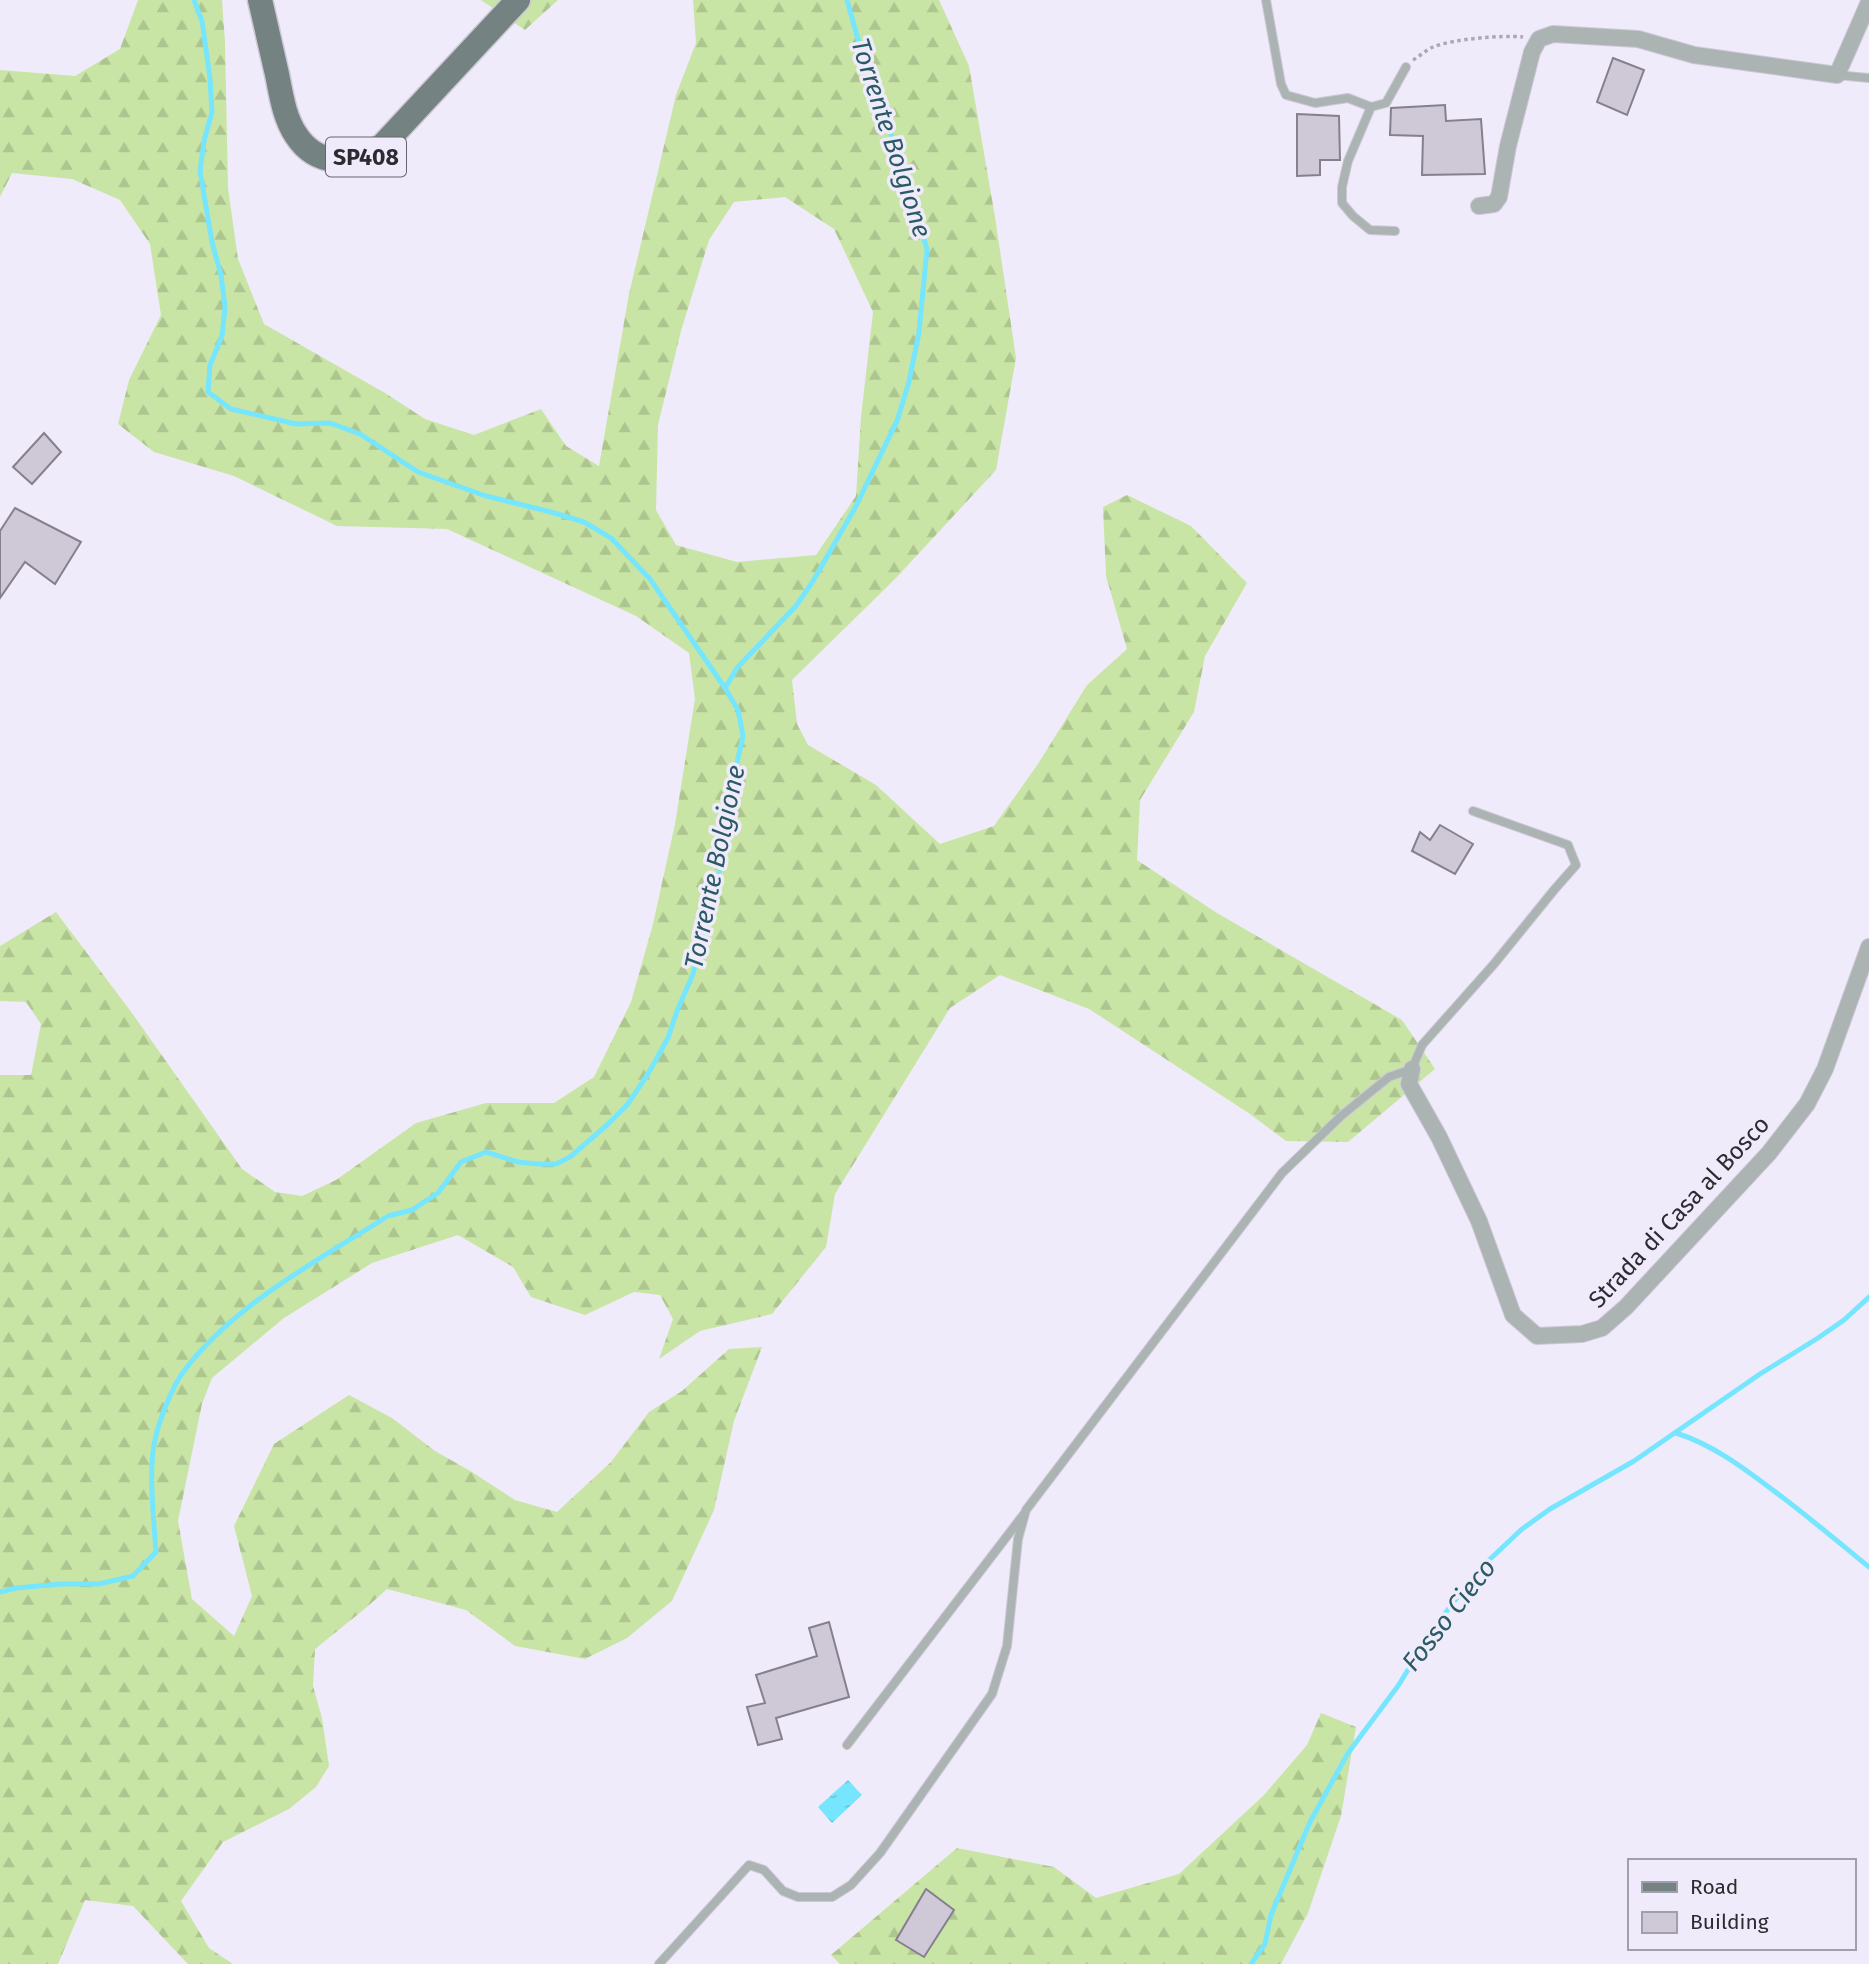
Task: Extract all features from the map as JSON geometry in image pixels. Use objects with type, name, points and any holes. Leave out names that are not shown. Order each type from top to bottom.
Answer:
[{"type":"main road","name":"SP408","points":[[260,0],[284,106],[294,132],[315,154],[332,160],[349,161],[366,157],[393,136],[518,0]]},
{"type":"street","points":[[1479,206],[1494,204],[1499,197],[1508,146],[1532,52],[1539,39],[1553,34],[1638,39],[1694,55],[1838,75],[1869,2]]},
{"type":"street","name":"Strada di Casa al Bosco","points":[[1412,1069],[1409,1084],[1439,1137],[1479,1222],[1513,1315],[1537,1336],[1581,1334],[1602,1328],[1626,1307],[1769,1153],[1797,1117],[1825,1069],[1869,947]]},
{"type":"lane","points":[[1266,0],[1281,84],[1286,95],[1315,103],[1348,98],[1371,107],[1386,103],[1406,68]]},
{"type":"lane","points":[[1838,75],[1869,78]]},
{"type":"lane","points":[[1371,107],[1348,161],[1342,187],[1342,203],[1370,230],[1395,231]]},
{"type":"lane","points":[[847,1745],[1282,1173],[1341,1116],[1389,1077],[1412,1069],[1422,1045],[1576,865],[1568,845],[1473,811]]},
{"type":"lane","points":[[659,1964],[749,1865],[764,1870],[783,1891],[798,1897],[832,1897],[851,1885],[880,1853],[992,1694],[1007,1646],[1018,1539],[1026,1510]]},
{"type":"path","points":[[1406,68],[1431,48],[1444,43],[1519,36],[1539,39]]},
{"type":"green space","points":[[138,0],[222,0],[228,188],[238,259],[264,324],[425,419],[474,435],[541,409],[566,446],[599,466],[629,294],[676,95],[696,43],[693,0],[939,0],[969,66],[1016,358],[996,470],[896,578],[792,680],[797,724],[808,745],[876,785],[940,844],[994,826],[1038,764],[1087,685],[1127,649],[1106,576],[1103,507],[1127,495],[1191,526],[1247,583],[1205,656],[1194,712],[1140,800],[1137,860],[1217,913],[1402,1020],[1435,1069],[1348,1142],[1286,1141],[1250,1114],[1089,1009],[1000,975],[950,1008],[835,1194],[826,1247],[772,1314],[700,1331],[659,1359],[673,1319],[660,1295],[634,1292],[585,1315],[531,1297],[513,1267],[458,1235],[372,1263],[284,1318],[212,1378],[202,1404],[178,1521],[192,1599],[234,1636],[252,1596],[234,1526],[274,1444],[349,1395],[392,1418],[435,1451],[515,1500],[557,1512],[611,1462],[649,1412],[682,1391],[729,1349],[762,1347],[734,1421],[714,1510],[672,1601],[627,1638],[585,1659],[515,1646],[466,1610],[387,1589],[315,1649],[313,1686],[322,1718],[329,1766],[316,1787],[289,1809],[223,1842],[181,1901],[209,1948],[233,1964],[188,1964],[133,1906],[85,1900],[58,1964],[0,1964],[0,1075],[31,1075],[41,1024],[26,1002],[0,1001],[0,946],[56,912],[132,1013],[242,1169],[275,1192],[302,1196],[336,1180],[416,1123],[486,1103],[554,1103],[594,1077],[631,1002],[653,924],[675,824],[695,699],[689,653],[636,616],[447,529],[337,526],[234,476],[154,452],[118,424],[129,380],[161,315],[150,244],[120,200],[72,179],[12,173],[0,197],[0,70],[75,76],[120,49]],"holes":[[[785,197],[834,229],[873,312],[861,417],[856,496],[816,555],[737,562],[676,545],[656,510],[658,425],[681,331],[709,240],[734,202]]]},
{"type":"green space","points":[[481,0],[558,0],[525,30]]},
{"type":"green space","points":[[1321,1713],[1356,1727],[1341,1816],[1308,1913],[1281,1964],[840,1964],[831,1955],[957,1848],[1054,1867],[1096,1898],[1179,1874],[1264,1795],[1307,1745]]},
{"type":"water","points":[[848,1780],[862,1795],[832,1823],[818,1807]]},
{"type":"building","points":[[1613,58],[1644,70],[1627,115],[1597,102]]},
{"type":"building","points":[[1445,105],[1446,121],[1481,119],[1485,174],[1422,175],[1423,136],[1390,135],[1391,108]]},
{"type":"building","points":[[1297,114],[1339,116],[1340,160],[1320,160],[1320,175],[1297,176]]},
{"type":"building","points":[[44,433],[61,452],[32,484],[13,467]]},
{"type":"building","points":[[15,508],[81,542],[55,584],[25,562],[0,598],[0,531]]},
{"type":"building","points":[[1440,825],[1473,844],[1455,874],[1412,851],[1420,832],[1430,840]]},
{"type":"building","points":[[829,1622],[849,1697],[776,1718],[782,1739],[758,1745],[747,1707],[765,1703],[756,1675],[817,1656],[809,1628]]},
{"type":"building","points":[[926,1889],[954,1910],[924,1957],[896,1940]]},
{"type":"waterway","name":"Torrente Bolgione","points":[[0,1592],[61,1584],[99,1584],[133,1576],[156,1552],[152,1465],[155,1440],[163,1414],[184,1371],[204,1347],[252,1304],[388,1216],[412,1210],[438,1193],[461,1162],[486,1152],[518,1162],[556,1164],[570,1157],[627,1105],[668,1038],[693,974],[722,861],[743,736],[738,710],[725,688],[650,579],[611,538],[584,522],[486,496],[418,472],[360,434],[330,423],[296,424],[231,409],[208,392],[210,365],[222,336],[225,307],[200,171],[212,112],[202,21],[194,0]]},
{"type":"waterway","name":"Torrente Bolgione","points":[[725,688],[737,668],[796,606],[855,508],[897,421],[909,382],[919,332],[927,249],[876,86],[863,57],[847,0]]},
{"type":"waterway","name":"Fosso Cieco","points":[[1251,1964],[1265,1944],[1271,1915],[1310,1822],[1348,1753],[1398,1686],[1434,1628],[1487,1562],[1522,1529],[1550,1509],[1634,1461],[1844,1320],[1869,1297]]},
{"type":"waterway","points":[[1676,1433],[1713,1449],[1737,1464],[1869,1567]]}]
